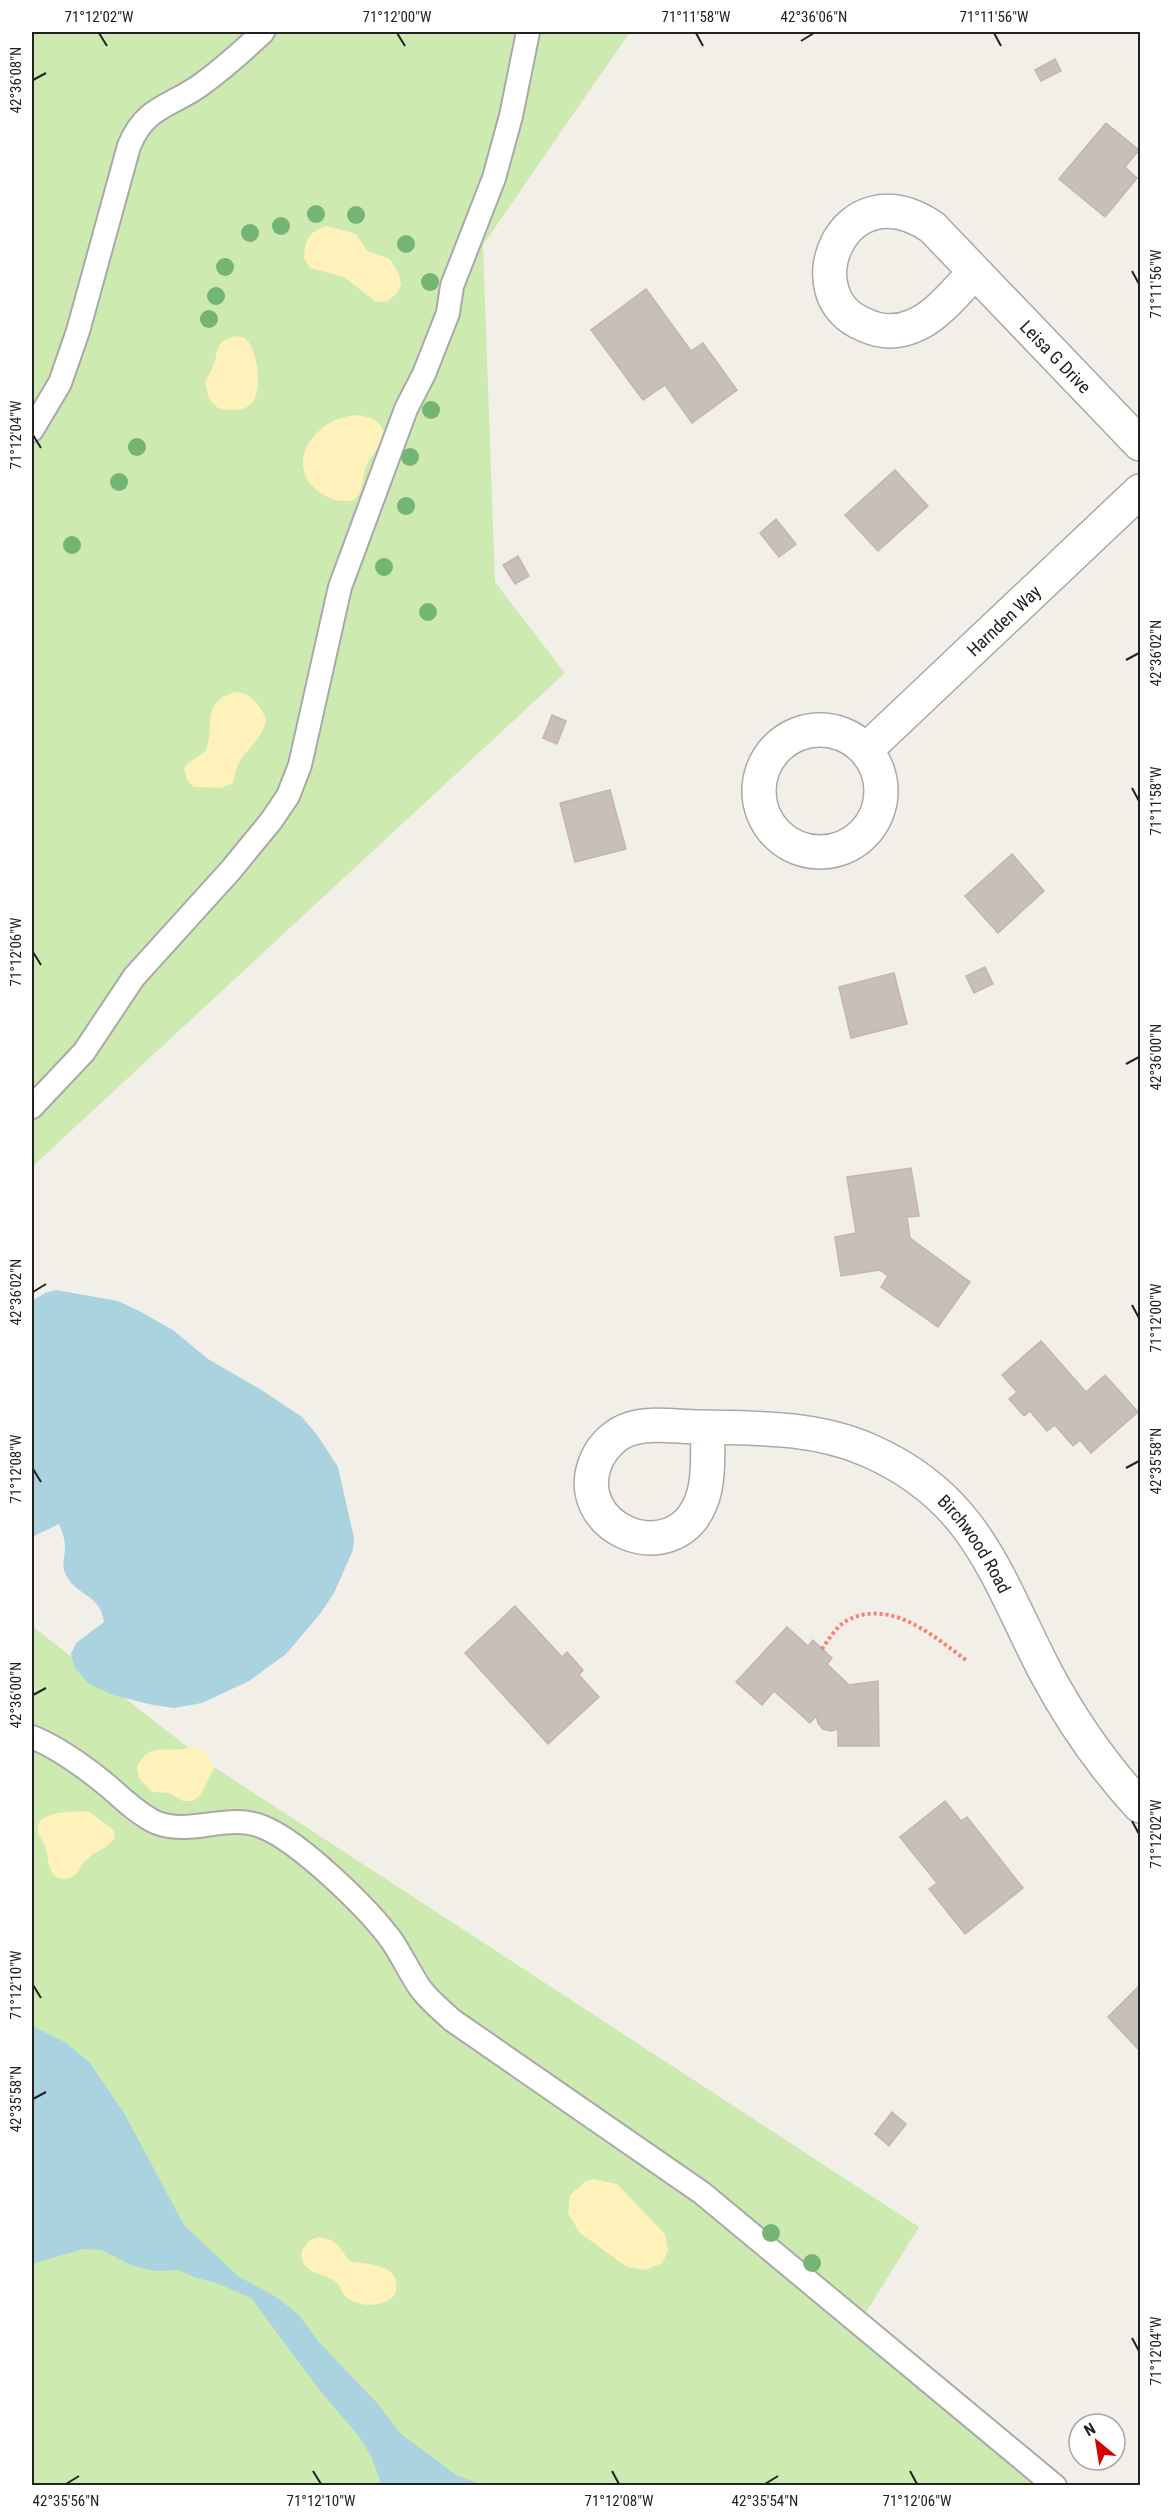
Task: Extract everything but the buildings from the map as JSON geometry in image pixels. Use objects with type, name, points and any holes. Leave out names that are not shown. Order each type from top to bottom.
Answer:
[{"type":"street","name":"Leisa G Drive","points":[[975,272],[1140,444]]},
{"type":"street","name":"Harnden Way","points":[[866,750],[1140,491]]},
{"type":"street","name":"Birchwood Road","points":[[708,1427],[797,1431],[823,1435],[873,1452],[929,1487],[967,1525],[988,1555],[1059,1696],[1108,1770],[1140,1806]]},
{"type":"lane","points":[[32,430],[60,383],[84,310],[135,130],[151,114],[185,95],[217,73],[263,32]]},
{"type":"lane","points":[[32,1107],[84,1052],[135,978],[230,872],[272,821],[288,796],[300,765],[340,587],[406,409],[424,374],[448,313],[452,286],[494,178],[511,116],[528,32]]},
{"type":"lane","points":[[32,1737],[51,1745],[108,1786],[132,1808],[156,1822],[182,1828],[226,1822],[252,1823],[296,1846],[371,1917],[395,1947],[420,1988],[452,2020],[702,2193],[1055,2486]]},
{"type":"path","points":[[822,1649],[845,1621],[863,1614],[892,1615],[919,1626],[966,1660]]},
{"type":"green space","points":[[32,32],[630,32],[483,245],[495,582],[565,673],[32,1167]]},
{"type":"green space","points":[[32,1626],[211,1765],[919,2227],[860,2322],[1058,2485],[32,2486]]},
{"type":"sand","points":[[327,226],[356,234],[367,251],[390,259],[399,274],[401,285],[398,292],[388,301],[376,302],[344,277],[310,268],[304,258],[307,241],[316,231]]},
{"type":"sand","points":[[236,336],[245,338],[253,351],[258,371],[257,391],[250,405],[243,409],[218,408],[209,399],[205,382],[220,344]]},
{"type":"sand","points":[[358,415],[380,424],[385,437],[365,469],[358,496],[352,501],[333,499],[310,484],[304,471],[303,458],[316,434],[328,424]]},
{"type":"sand","points":[[235,692],[250,697],[258,704],[266,719],[265,725],[238,764],[232,784],[221,788],[194,787],[187,780],[184,769],[186,765],[206,751],[213,708],[224,696]]},
{"type":"sand","points":[[199,1747],[206,1752],[214,1768],[200,1796],[192,1801],[183,1801],[169,1793],[152,1792],[139,1778],[137,1767],[148,1753],[154,1750]]},
{"type":"sand","points":[[88,1811],[114,1830],[115,1837],[85,1861],[73,1876],[67,1879],[56,1877],[50,1869],[46,1848],[38,1831],[38,1824],[49,1816],[65,1812]]},
{"type":"sand","points":[[594,2179],[617,2184],[665,2234],[668,2251],[662,2263],[646,2270],[627,2267],[580,2233],[568,2213],[570,2195],[586,2181]]},
{"type":"sand","points":[[319,2237],[335,2243],[351,2262],[376,2265],[391,2272],[396,2286],[394,2296],[377,2304],[358,2303],[346,2297],[336,2282],[308,2268],[302,2258],[302,2250],[310,2240]]},
{"type":"water","points":[[56,1290],[118,1301],[173,1330],[208,1359],[302,1417],[318,1436],[338,1467],[354,1538],[353,1550],[334,1593],[320,1614],[286,1654],[249,1681],[202,1703],[174,1708],[113,1695],[89,1684],[75,1668],[71,1654],[76,1643],[104,1622],[102,1613],[93,1600],[76,1588],[66,1575],[63,1565],[65,1547],[59,1524],[32,1537],[32,1301],[45,1293]]},
{"type":"water","points":[[32,2026],[65,2042],[90,2063],[124,2113],[184,2225],[238,2276],[278,2298],[299,2315],[318,2341],[377,2403],[401,2434],[456,2475],[483,2485],[382,2485],[370,2454],[358,2435],[321,2392],[251,2298],[178,2270],[155,2271],[133,2266],[101,2250],[83,2249],[32,2264]]}]
